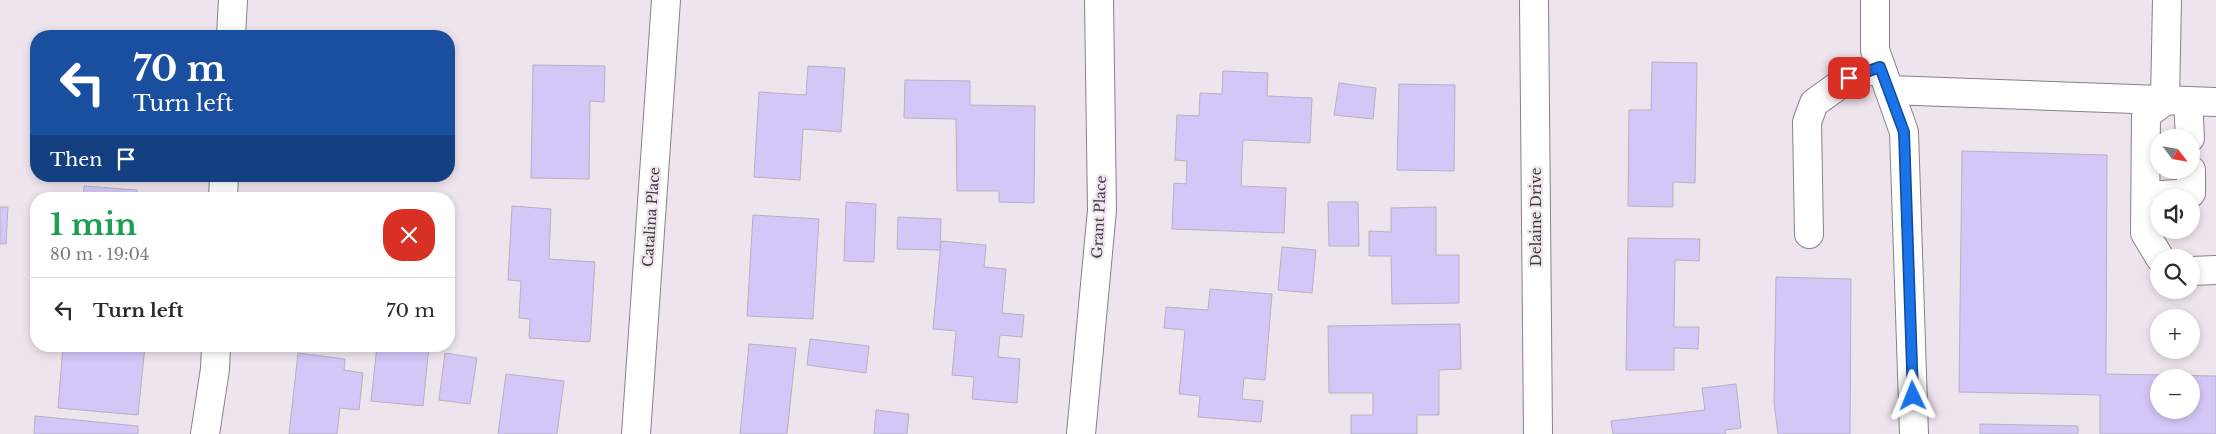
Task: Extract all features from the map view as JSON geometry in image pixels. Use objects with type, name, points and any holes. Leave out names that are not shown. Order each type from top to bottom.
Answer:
[{"type":"street","points":[[231,30],[233,0]]},
{"type":"street","name":"Catalina Place","points":[[636,434],[666,0]]},
{"type":"street","name":"Grant Place","points":[[1081,434],[1102,210],[1099,0]]},
{"type":"street","name":"Delaine Drive","points":[[1534,0],[1538,434]]},
{"type":"street","points":[[1875,0],[1875,50],[1904,132],[1914,434]]},
{"type":"street","points":[[2167,0],[2177,101],[2187,129]]},
{"type":"street","points":[[1809,234],[1807,122],[1814,103],[1849,78],[1884,78],[2177,101],[2216,102]]},
{"type":"street","points":[[2155,249],[2145,233],[2146,116],[2177,101]]},
{"type":"street","points":[[2146,196],[2191,193],[2191,179]]},
{"type":"street","points":[[2200,271],[2216,270]]},
{"type":"street","points":[[205,434],[215,352]]},
{"type":"building","points":[[1652,62],[1697,63],[1695,183],[1673,182],[1673,207],[1628,206],[1629,110],[1651,110]]},
{"type":"building","points":[[533,65],[605,66],[604,102],[590,101],[589,179],[531,178]]},
{"type":"building","points":[[808,66],[845,68],[841,132],[803,129],[800,180],[754,177],[759,92],[806,95]]},
{"type":"building","points":[[1223,71],[1268,73],[1267,96],[1312,98],[1310,143],[1243,140],[1241,186],[1286,188],[1284,233],[1172,229],[1174,183],[1186,184],[1187,161],[1175,160],[1177,115],[1199,116],[1200,93],[1222,94]]},
{"type":"building","points":[[905,80],[970,81],[970,105],[1035,106],[1034,203],[999,202],[999,191],[957,191],[956,119],[904,118]]},
{"type":"building","points":[[1339,83],[1376,88],[1373,119],[1334,115]]},
{"type":"building","points":[[1399,84],[1455,85],[1454,171],[1397,170]]},
{"type":"building","points":[[1962,151],[2107,155],[2106,374],[2150,375],[2150,419],[2200,419],[2200,376],[2216,376],[2216,434],[2100,434],[2100,395],[1959,392]]},
{"type":"building","points":[[84,186],[137,190],[137,192],[84,192]]},
{"type":"building","points":[[846,202],[876,204],[874,262],[844,261]]},
{"type":"building","points":[[1328,202],[1358,202],[1359,246],[1329,246]]},
{"type":"building","points":[[512,206],[551,209],[549,259],[595,262],[590,342],[529,338],[530,319],[519,318],[521,281],[508,280]]},
{"type":"building","points":[[0,207],[8,207],[6,244],[0,244]]},
{"type":"building","points":[[1436,207],[1436,255],[1459,255],[1459,303],[1392,304],[1391,256],[1369,256],[1369,231],[1391,232],[1391,208]]},
{"type":"building","points":[[753,215],[819,219],[813,319],[747,316]]},
{"type":"building","points":[[898,217],[941,219],[940,250],[897,249]]},
{"type":"building","points":[[1628,238],[1700,239],[1699,261],[1675,260],[1674,327],[1699,327],[1698,349],[1674,348],[1674,370],[1626,370]]},
{"type":"building","points":[[941,241],[986,245],[984,267],[1006,269],[1002,313],[1024,315],[1022,337],[1000,335],[998,357],[1020,359],[1017,403],[972,399],[974,377],[952,375],[956,331],[933,329]]},
{"type":"building","points":[[1282,247],[1316,250],[1312,293],[1278,290]]},
{"type":"building","points":[[1776,277],[1851,279],[1850,434],[1778,434],[1774,402]]},
{"type":"building","points":[[1210,289],[1272,294],[1265,380],[1244,378],[1242,399],[1263,401],[1261,422],[1198,417],[1200,396],[1179,394],[1185,330],[1164,328],[1166,307],[1208,310]]},
{"type":"building","points":[[1460,324],[1461,369],[1439,370],[1439,415],[1417,415],[1417,434],[1351,434],[1351,415],[1373,415],[1373,393],[1329,393],[1328,326]]},
{"type":"building","points":[[810,339],[869,346],[866,373],[807,365]]},
{"type":"building","points":[[749,344],[796,348],[787,434],[740,434]]},
{"type":"building","points":[[63,352],[144,352],[138,415],[58,408]]},
{"type":"building","points":[[376,352],[428,352],[423,406],[371,401]]},
{"type":"building","points":[[298,353],[345,359],[344,370],[363,373],[359,410],[340,408],[337,434],[289,434]]},
{"type":"building","points":[[445,353],[477,358],[470,404],[439,400]]},
{"type":"building","points":[[506,374],[564,381],[557,434],[498,434]]},
{"type":"building","points":[[1736,384],[1741,428],[1725,430],[1726,434],[1613,434],[1611,421],[1705,410],[1702,388]]},
{"type":"building","points":[[876,410],[909,414],[907,434],[874,434]]},
{"type":"building","points":[[35,416],[138,426],[138,434],[34,434]]},
{"type":"building","points":[[1980,424],[2078,426],[2078,434],[1980,434]]},
{"type":"route","points":[[1849,78],[1880,67],[1904,132],[1913,396]]}]
